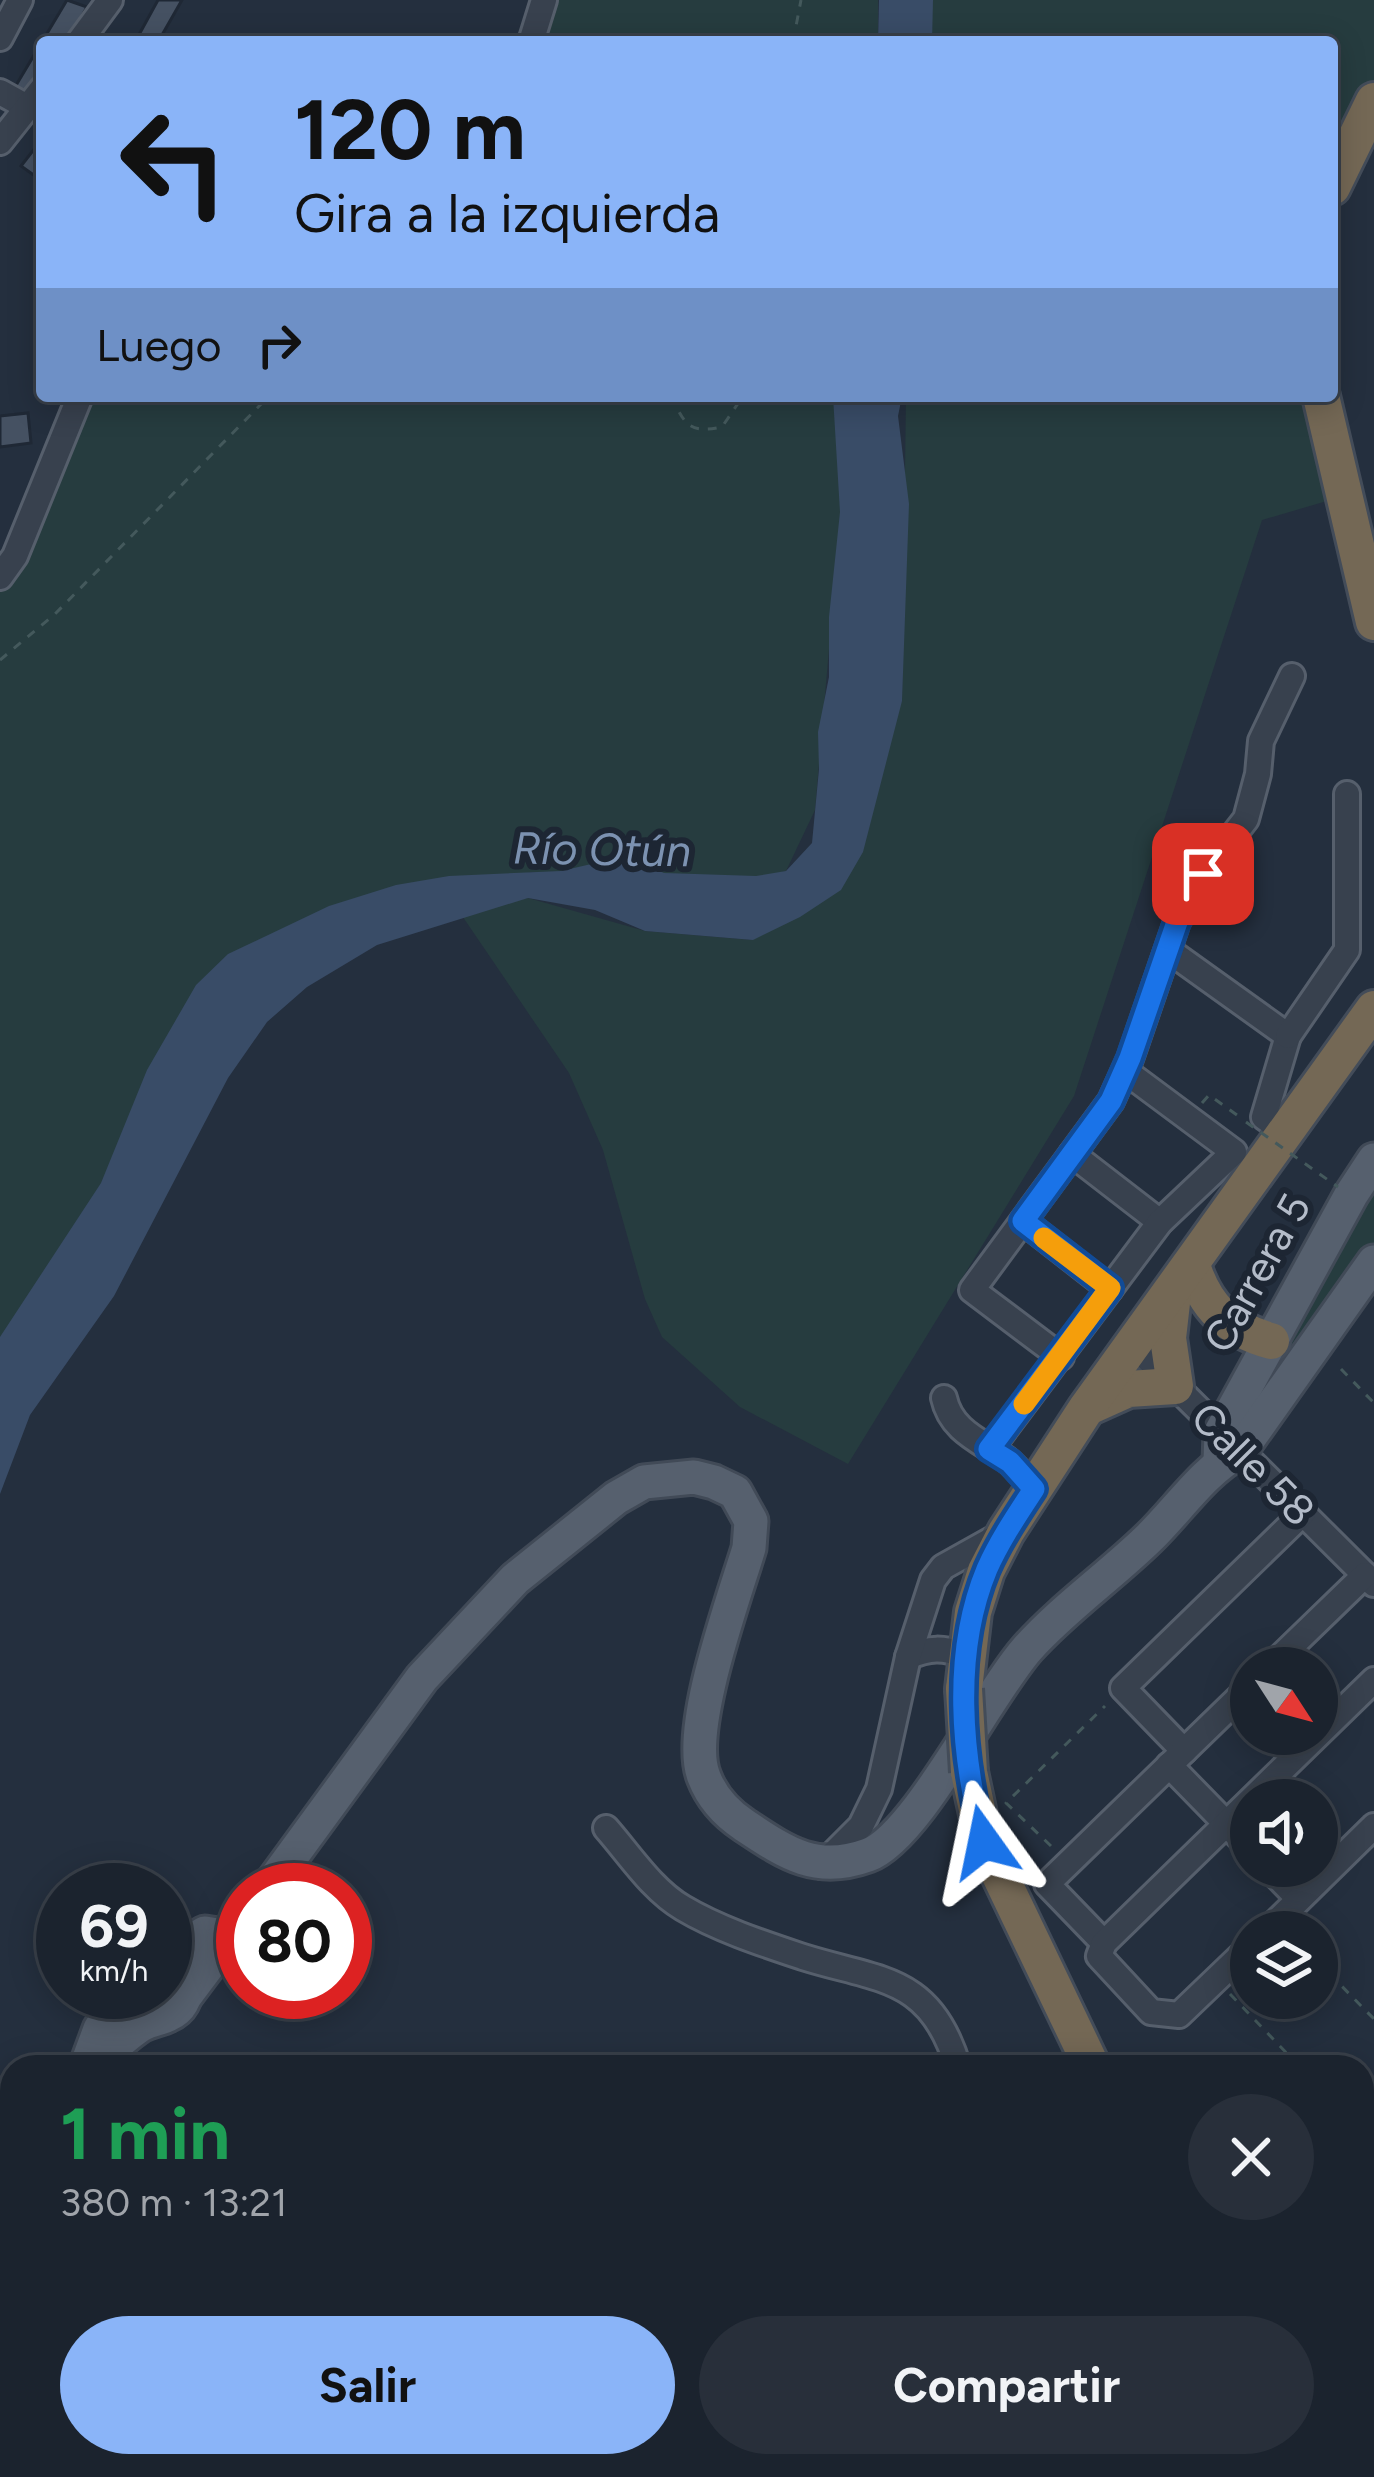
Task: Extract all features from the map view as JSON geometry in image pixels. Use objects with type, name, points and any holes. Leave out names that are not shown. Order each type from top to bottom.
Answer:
[{"type":"highway","points":[[1338,175],[1374,101]]},
{"type":"highway","points":[[1322,402],[1374,622]]},
{"type":"highway","points":[[1086,2055],[984,1842],[969,1772],[965,1672],[986,1571],[1086,1408],[1182,1278],[1266,1124],[1374,1009]]},
{"type":"highway","points":[[1182,1278],[1199,1288],[1228,1324],[1271,1341]]},
{"type":"highway","points":[[1086,1408],[1128,1389],[1175,1386],[1168,1338],[1182,1278]]},
{"type":"main road","name":"Carrera 5","points":[[1227,1448],[1271,1341],[1374,1160]]},
{"type":"main road","name":"Carrera 5","points":[[1227,1448],[1374,1262]]},
{"type":"main road","points":[[288,1863],[422,1678],[515,1579],[616,1498],[644,1482],[694,1477],[735,1492],[751,1521],[700,1727],[702,1774],[725,1813],[774,1846],[821,1866],[873,1854],[909,1824],[974,1721],[1028,1648],[1151,1536],[1227,1448]]},
{"type":"main road","points":[[192,1983],[216,1954]]},
{"type":"main road","points":[[91,2055],[108,2019]]},
{"type":"main road","points":[[106,2055],[151,2019]]},
{"type":"street","points":[[0,38],[20,0]]},
{"type":"street","points":[[533,36],[544,0]]},
{"type":"street","points":[[83,36],[108,1]]},
{"type":"street","points":[[0,92],[35,98],[0,142]]},
{"type":"street","points":[[0,577],[15,556],[78,402]]},
{"type":"street","points":[[1060,1357],[972,1290],[1111,1101],[1168,950],[1203,874],[1246,820],[1261,741],[1292,676]]},
{"type":"street","points":[[989,1449],[1160,1222],[1266,1124],[1288,1036],[1347,950],[1347,794]]},
{"type":"street","points":[[1168,950],[1288,1036]]},
{"type":"street","points":[[1125,1070],[1234,1152]]},
{"type":"street","points":[[1072,1154],[1160,1222]]},
{"type":"street","points":[[1023,1221],[1110,1288]]},
{"type":"street","name":"Calle 58","points":[[1132,1344],[1227,1448],[1369,1580]]},
{"type":"street","points":[[944,1398],[947,1415],[1010,1462],[1034,1489]]},
{"type":"street","points":[[1230,1828],[1124,1688],[1303,1514]]},
{"type":"street","points":[[821,1866],[870,1812],[908,1658],[933,1580],[943,1567],[1006,1532]]},
{"type":"street","points":[[1293,1647],[1369,1580]]},
{"type":"street","points":[[908,1658],[941,1648],[965,1672]]},
{"type":"street","points":[[1230,1966],[1179,2015],[1150,2012],[1099,1956],[1104,1943],[1374,1680]]},
{"type":"street","points":[[1104,1943],[1047,1884],[1230,1706]]},
{"type":"street","points":[[605,1828],[679,1906],[803,1957],[886,1978],[933,2016],[954,2055]]},
{"type":"street","points":[[1287,1911],[1370,1837]]},
{"type":"street","points":[[1287,1887],[1299,1899]]},
{"type":"path","points":[[795,36],[801,0]]},
{"type":"path","points":[[0,660],[56,614],[263,402]]},
{"type":"path","points":[[673,402],[685,423],[702,431],[722,427],[739,402]]},
{"type":"path","points":[[1190,1119],[1209,1095],[1266,1124],[1338,1186]]},
{"type":"path","points":[[1341,1369],[1374,1403]]},
{"type":"path","points":[[1069,1863],[1006,1802],[1124,1688]]},
{"type":"path","points":[[1216,1979],[1289,2055]]},
{"type":"path","points":[[1338,1982],[1374,2019]]},
{"type":"green space","points":[[540,0],[878,0],[878,36],[523,36]]},
{"type":"green space","points":[[929,0],[1374,0],[1374,108],[1338,179],[1338,36],[926,36]]},
{"type":"green space","points":[[80,402],[850,402],[815,810],[786,871],[693,900],[531,872],[250,948],[0,1402],[0,577]]},
{"type":"green space","points":[[906,402],[1327,402],[1344,496],[1262,520],[1074,1096],[848,1464],[740,1407],[662,1337],[645,1299],[603,1150],[569,1073],[452,901],[528,898],[645,931],[753,940],[902,701]]},
{"type":"green space","points":[[1374,1160],[1374,1262],[1240,1451],[1271,1341]]},
{"type":"water","points":[[879,0],[933,0],[932,36],[878,36]]},
{"type":"water","name":"Río Otún","points":[[833,402],[901,402],[898,416],[909,504],[902,701],[863,852],[841,890],[753,940],[645,931],[595,910],[528,898],[377,945],[307,987],[267,1022],[228,1078],[114,1296],[30,1415],[0,1494],[0,1337],[101,1183],[147,1070],[196,985],[228,954],[329,906],[396,885],[449,876],[561,871],[626,856],[664,873],[756,876],[786,871],[812,843],[840,512]]},
{"type":"building","points":[[67,0],[87,7],[70,36],[45,36]]},
{"type":"building","points":[[158,0],[182,0],[161,36],[138,36]]},
{"type":"building","points":[[36,52],[36,93],[33,98],[15,87]]},
{"type":"building","points":[[36,147],[36,177],[21,166]]},
{"type":"building","points":[[28,413],[31,443],[0,447],[0,416]]},
{"type":"slow traffic","points":[[1024,1404],[1110,1288],[1044,1238]]},
{"type":"route","points":[[984,1842],[969,1772],[965,1655],[986,1571],[1034,1489],[1010,1462],[989,1449],[1110,1288],[1023,1221],[1111,1101],[1177,922],[1203,874]]}]
